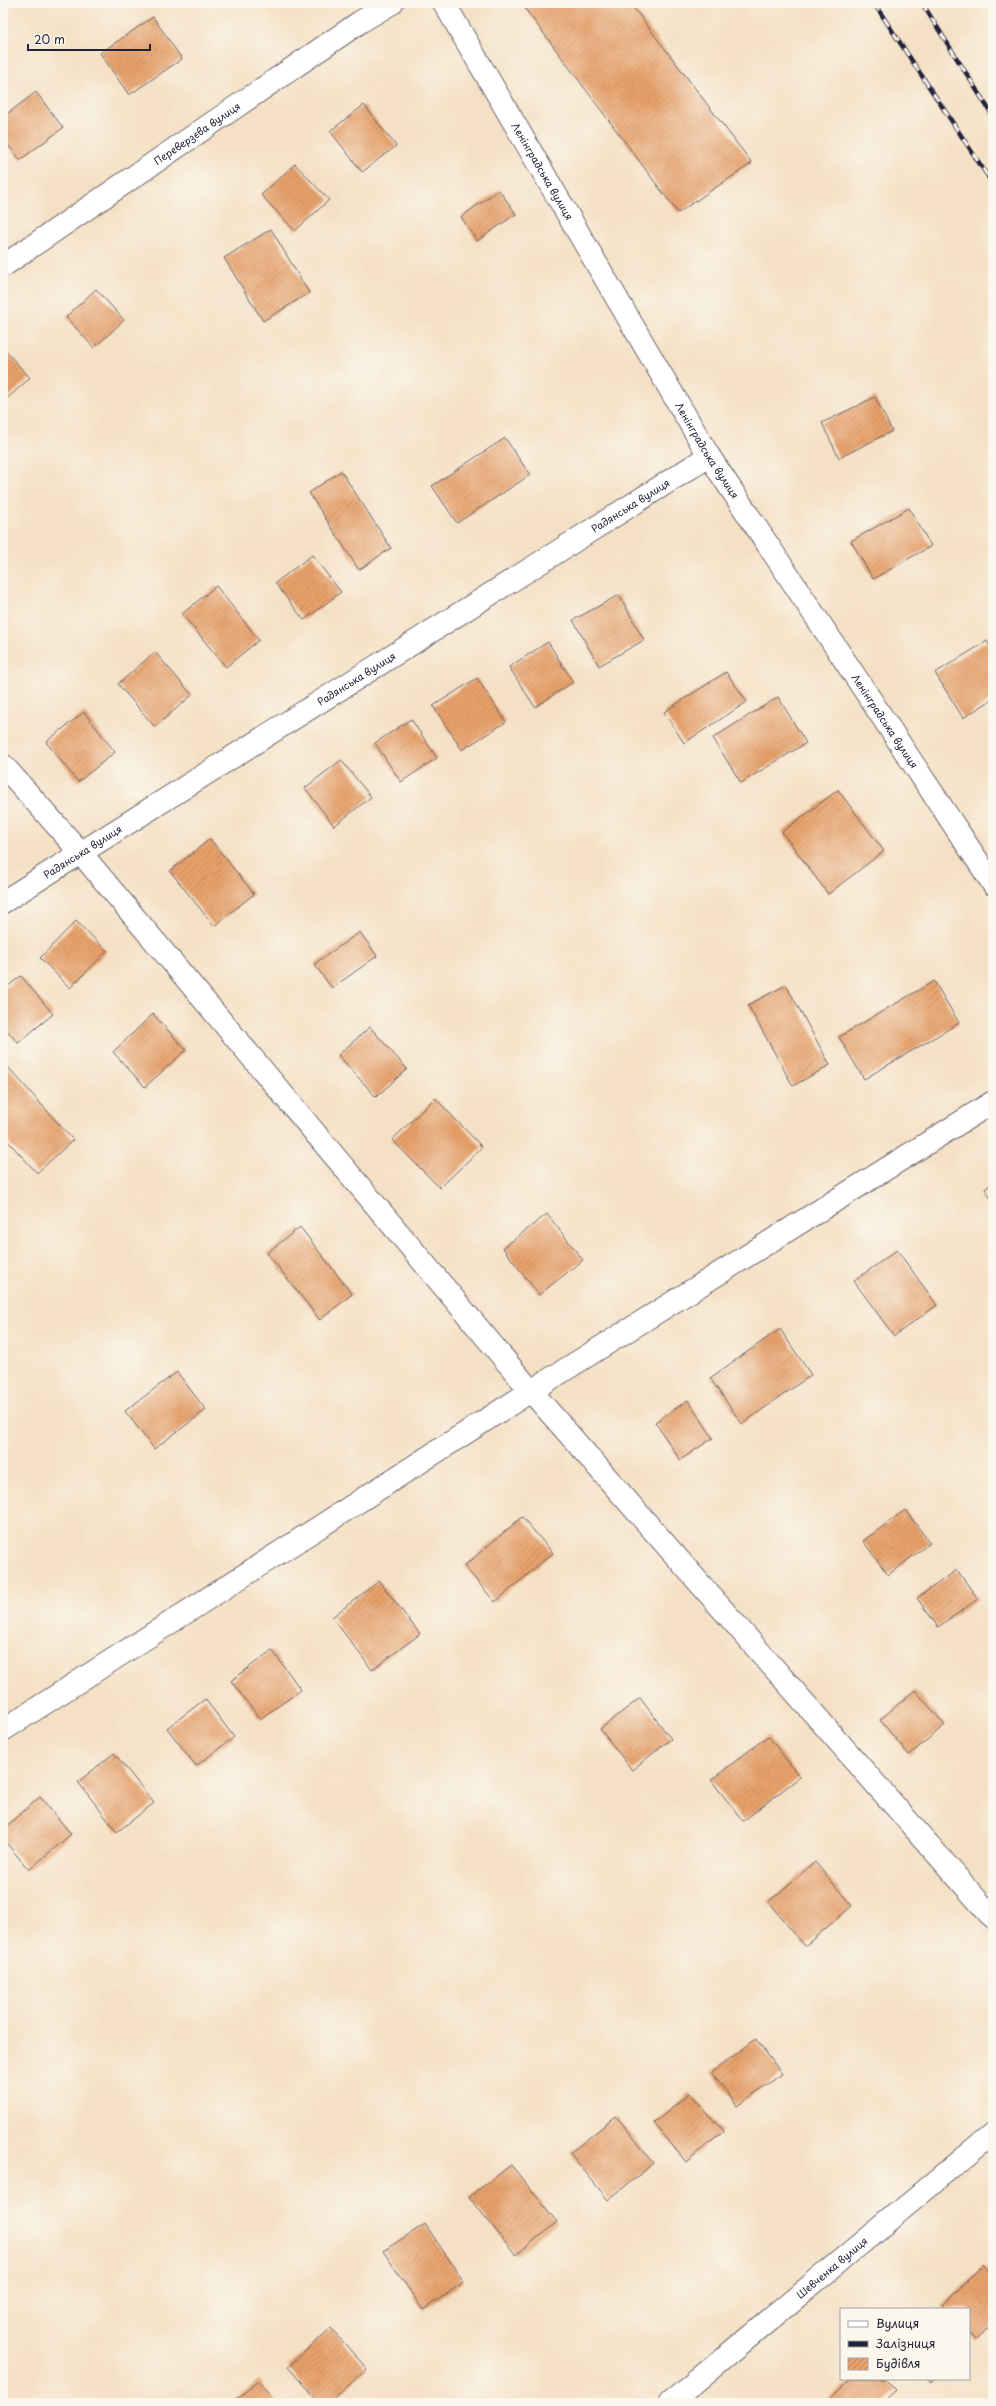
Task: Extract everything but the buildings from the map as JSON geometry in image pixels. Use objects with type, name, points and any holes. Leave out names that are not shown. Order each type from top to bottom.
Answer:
[{"type":"street","name":"Переверзєва вулиця","points":[[3,266],[360,22],[392,3]]},
{"type":"street","name":"Ленінградська вулиця","points":[[444,3],[709,456],[993,884]]},
{"type":"street","name":"Радянська вулиця","points":[[3,902],[709,456]]},
{"type":"street","points":[[3,765],[80,852],[531,1391],[993,1918]]},
{"type":"street","points":[[3,1730],[531,1391],[993,1102]]},
{"type":"street","name":"Шевченка вулиця","points":[[670,2403],[993,2133]]},
{"type":"railway","points":[[874,3],[993,184]]},
{"type":"railway","points":[[922,3],[993,116]]}]
